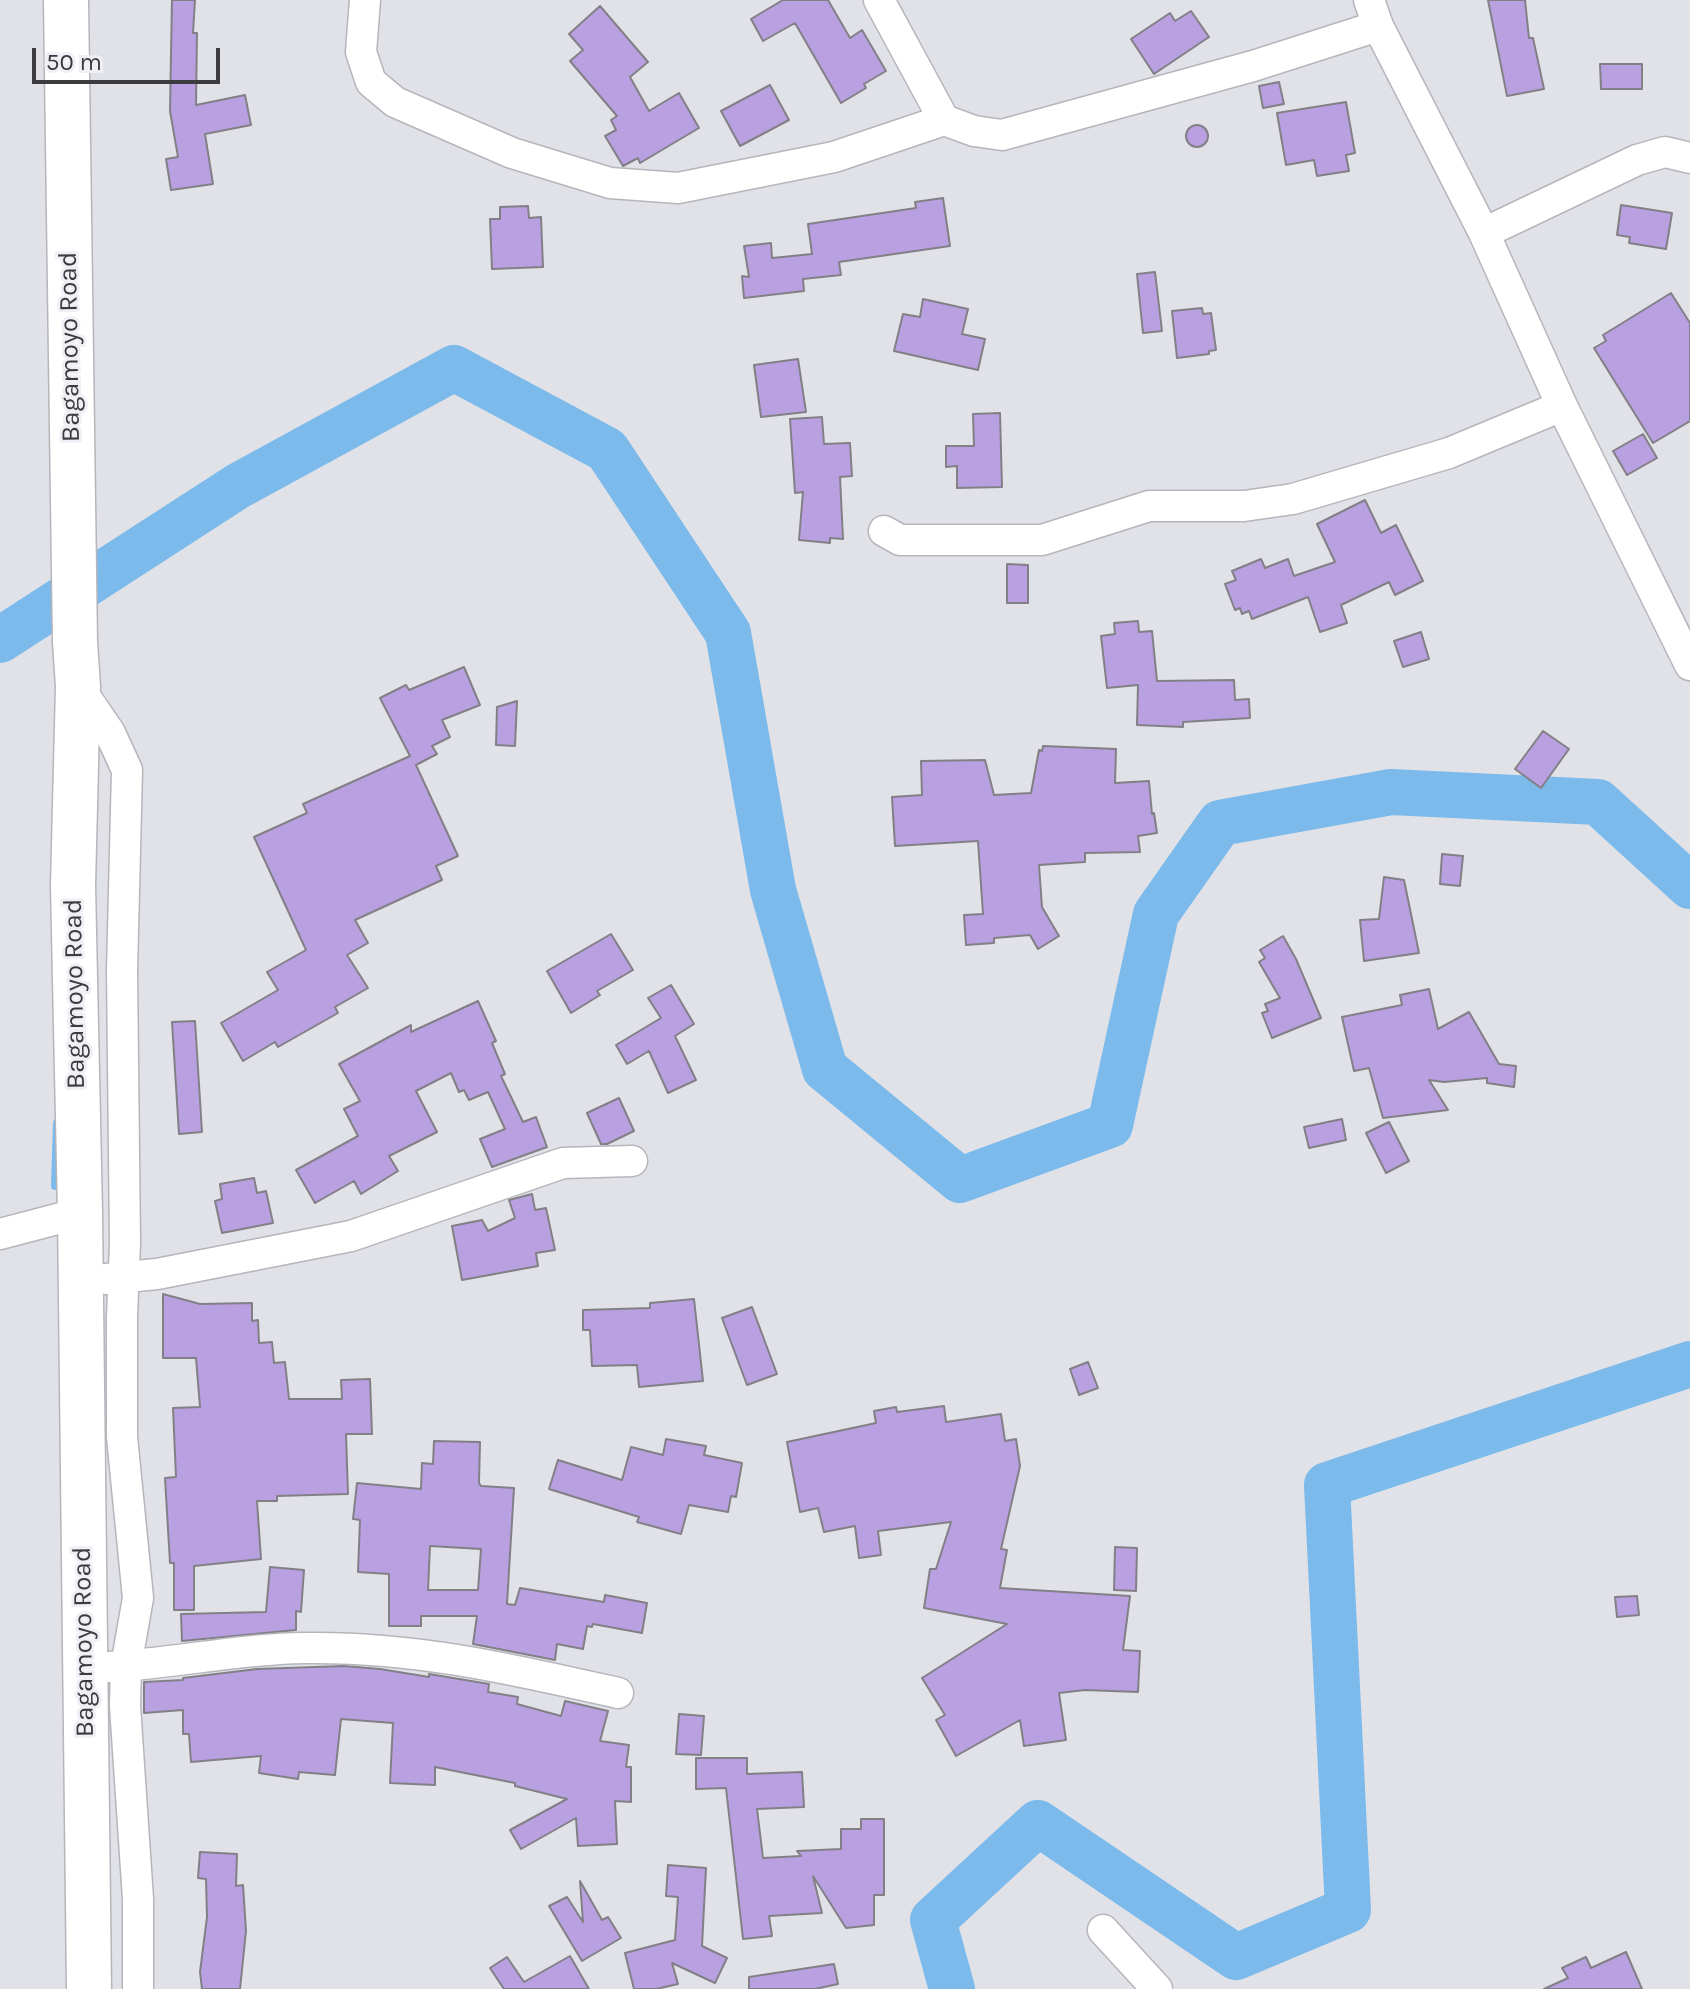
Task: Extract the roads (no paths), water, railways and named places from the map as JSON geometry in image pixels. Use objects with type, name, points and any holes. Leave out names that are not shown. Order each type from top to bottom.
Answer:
[{"type":"highway","name":"Bagamoyo Road","points":[[66,0],[72,524],[78,686],[73,885],[80,1279],[105,1667],[89,1989]]},
{"type":"street","points":[[365,0],[361,52],[371,82],[395,102],[512,153],[610,183],[678,188],[834,157],[944,120],[974,131],[1002,135],[1253,66],[1373,13],[1484,233],[1562,406],[1690,665]]},
{"type":"street","points":[[879,0],[944,120]]},
{"type":"street","points":[[1484,233],[1637,160],[1665,152],[1690,158]]},
{"type":"street","points":[[884,531],[900,540],[1042,540],[1149,506],[1244,506],[1293,499],[1449,453],[1562,406]]},
{"type":"street","points":[[78,686],[110,733],[127,770],[122,971],[122,1437],[138,1598],[105,1667]]},
{"type":"street","points":[[80,1279],[157,1274],[351,1236],[563,1163],[632,1161]]},
{"type":"street","points":[[0,1234],[80,1213]]},
{"type":"street","points":[[105,1667],[301,1648],[358,1648],[422,1652],[618,1693]]},
{"type":"street","points":[[105,1667],[125,1706],[138,1899],[138,1989]]},
{"type":"street","points":[[1103,1930],[1157,1989]]},
{"type":"waterway","points":[[0,640],[238,486],[454,368],[607,450],[728,633],[773,890],[825,1069],[960,1180],[1110,1125],[1156,914],[1220,823],[1391,792],[1598,802],[1690,886]]},
{"type":"waterway","points":[[55,1186],[57,1123]]},
{"type":"waterway","points":[[952,1989],[933,1920],[1038,1823],[1236,1957],[1348,1910],[1327,1485],[1690,1364]]}]
